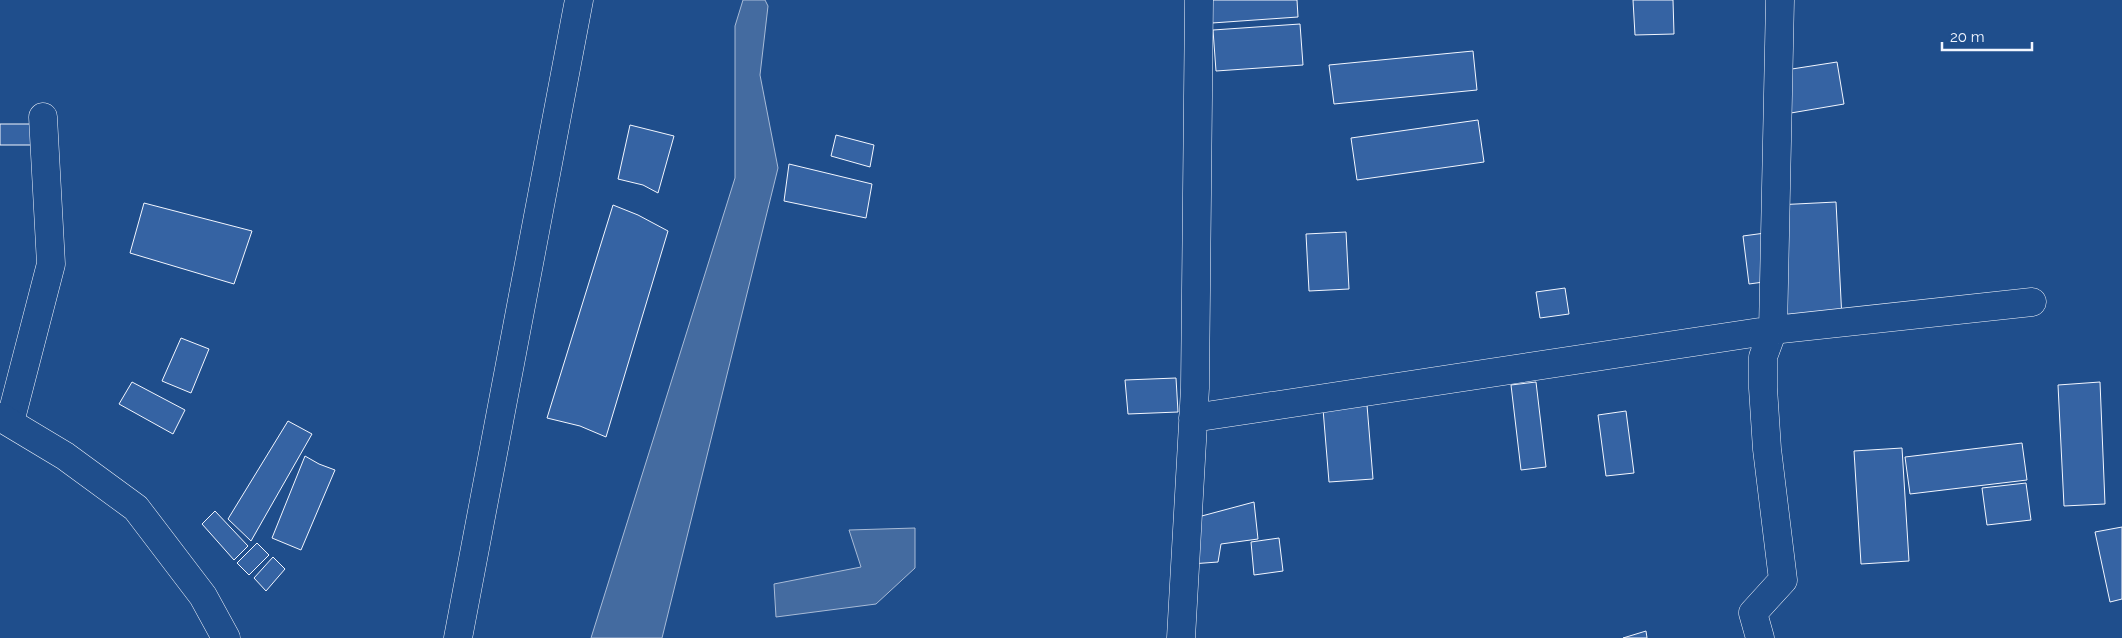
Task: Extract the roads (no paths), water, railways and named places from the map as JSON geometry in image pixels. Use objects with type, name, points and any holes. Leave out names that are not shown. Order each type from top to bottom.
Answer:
[{"type":"street","points":[[458,638],[579,0]]},
{"type":"street","points":[[1180,638],[1193,418],[1198,274],[1199,0]]},
{"type":"street","points":[[1760,638],[1753,613],[1783,580],[1767,449],[1763,388],[1763,357],[1773,330],[1780,0]]},
{"type":"street","points":[[43,117],[51,264],[5,420],[66,456],[136,508],[203,596],[226,638]]},
{"type":"street","points":[[1193,418],[1773,330],[2032,302]]},
{"type":"water","points":[[743,0],[765,0],[768,6],[760,75],[778,168],[662,638],[591,638],[735,178],[735,26]]},
{"type":"water","points":[[915,528],[915,568],[876,604],[776,617],[774,584],[861,567],[849,530]]}]
